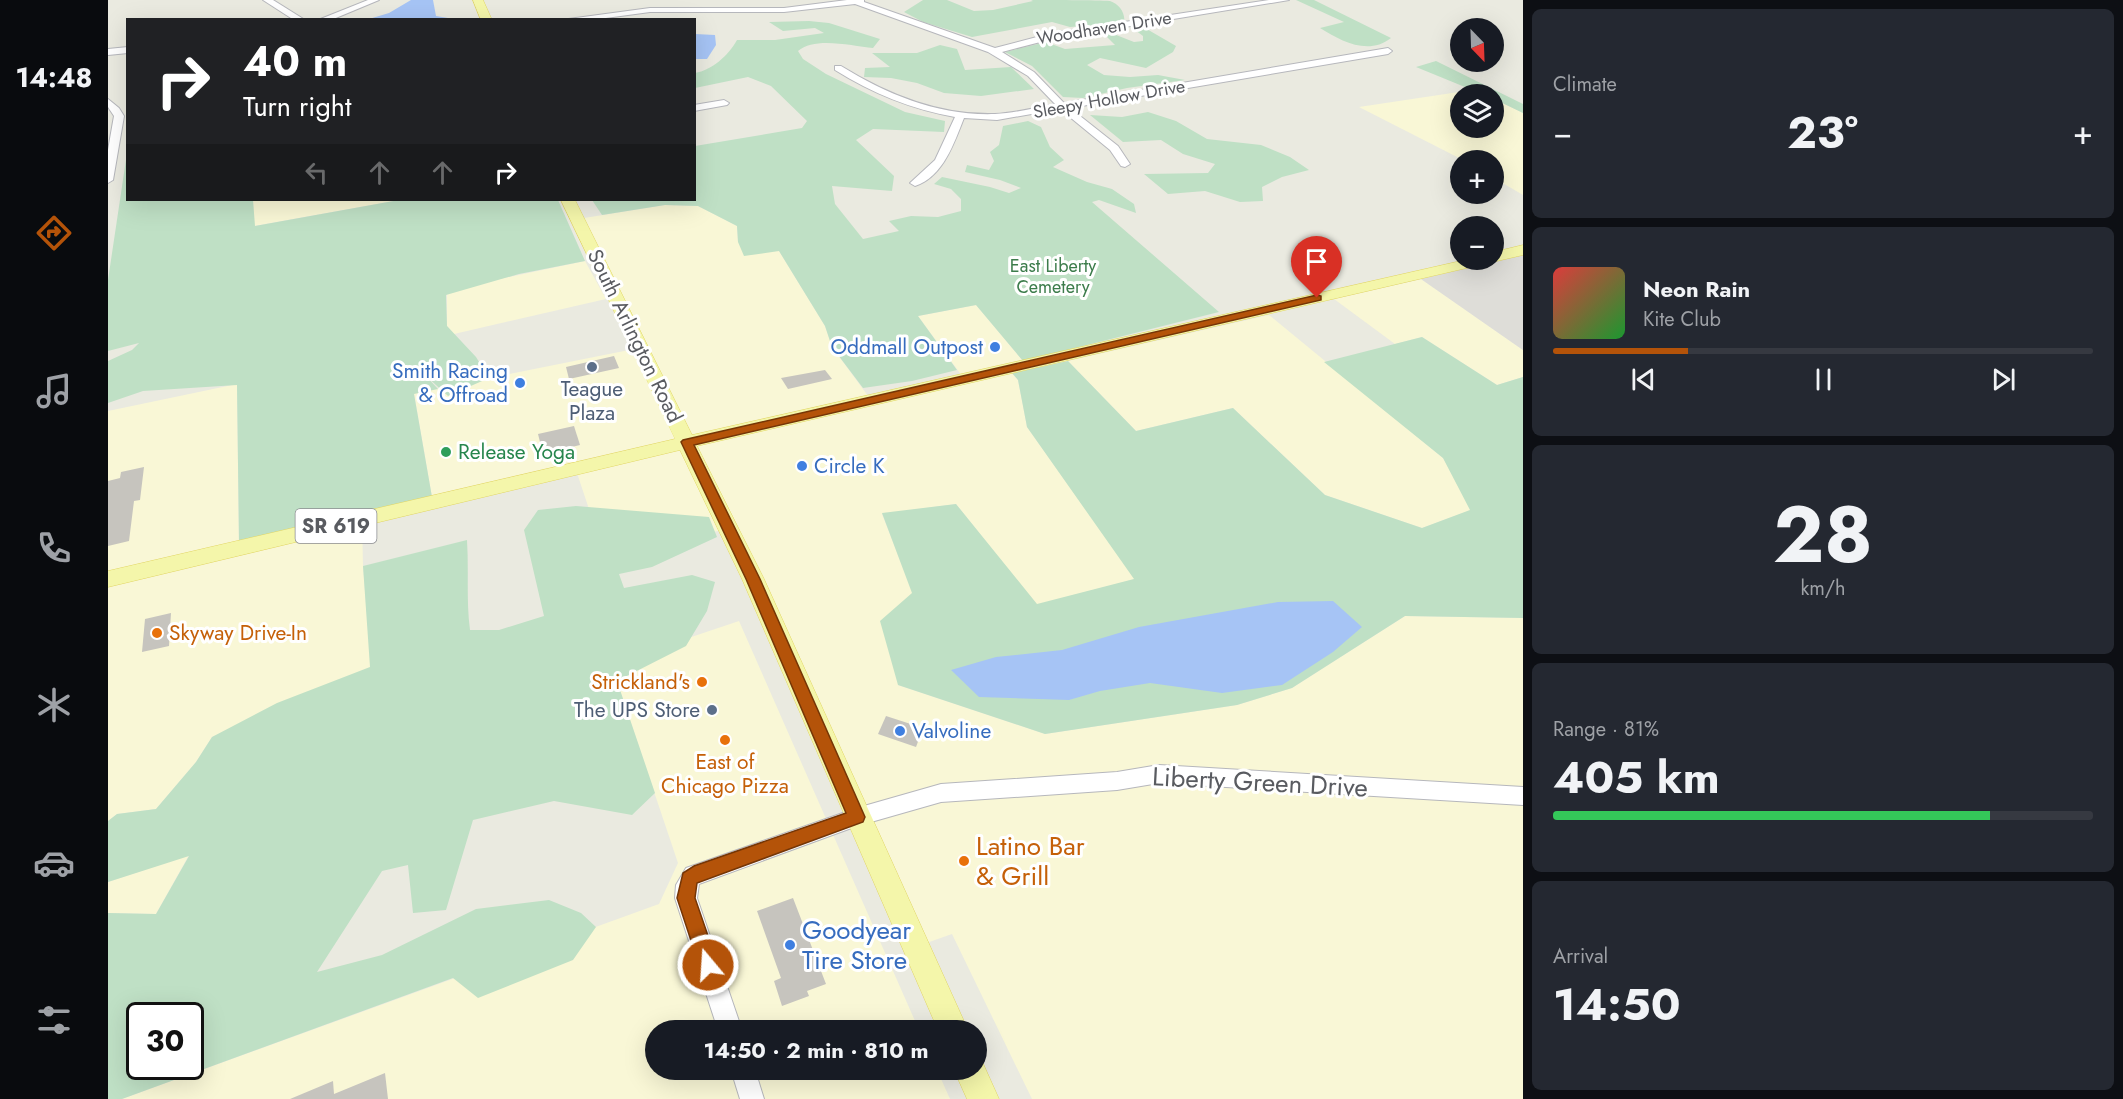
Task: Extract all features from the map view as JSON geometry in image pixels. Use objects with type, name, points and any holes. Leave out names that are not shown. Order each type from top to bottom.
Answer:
[{"type":"main road","points":[[478,0],[486,18]]},
{"type":"main road","name":"South Arlington Road","points":[[568,201],[753,579],[948,1020]]},
{"type":"main road","points":[[1504,255],[1523,250]]},
{"type":"main road","name":"SR 619","points":[[108,579],[687,442],[1450,268]]},
{"type":"main road","points":[[974,1080],[983,1099]]},
{"type":"street","points":[[267,0],[298,18]]},
{"type":"street","points":[[327,18],[375,0]]},
{"type":"street","points":[[341,18],[386,0]]},
{"type":"street","points":[[583,18],[650,10],[775,11],[865,0]]},
{"type":"street","name":"Woodhaven Drive","points":[[995,51],[1052,36],[1285,0]]},
{"type":"street","points":[[853,1],[995,51],[1022,67],[1063,107],[1114,148],[1125,164]]},
{"type":"street","name":"Sleepy Hollow Drive","points":[[838,68],[894,98],[931,111],[960,116],[1012,116],[1388,51]]},
{"type":"street","points":[[108,53],[126,52]]},
{"type":"street","points":[[696,108],[724,103]]},
{"type":"street","points":[[108,180],[118,125],[112,106]]},
{"type":"street","points":[[915,183],[936,168],[960,116]]},
{"type":"street","name":"Liberty Green Drive","points":[[727,1020],[686,898],[689,879],[694,875],[857,817],[941,793],[1117,781],[1159,774],[1523,796]]},
{"type":"street","points":[[746,1080],[752,1099]]},
{"type":"shaded area","points":[[1450,93],[1450,138],[1504,138],[1504,104],[1523,113],[1523,195],[1504,184],[1504,150],[1450,150],[1450,153],[1359,107]]},
{"type":"shaded area","points":[[253,201],[393,201],[254,226]]},
{"type":"shaded area","points":[[665,205],[698,206],[737,226],[738,242],[779,251],[825,326],[832,347],[871,400],[1008,369],[1018,380],[1027,427],[1135,579],[1037,605],[956,504],[882,514],[913,593],[898,685],[1045,734],[1237,705],[1292,688],[1405,616],[1523,618],[1523,1099],[1032,1099],[952,934],[915,947],[728,529],[604,554],[576,470],[433,503],[414,393],[639,348],[578,219]]},
{"type":"shaded area","points":[[1523,255],[1523,350],[1421,279],[1459,270],[1504,270],[1504,259]]},
{"type":"shaded area","points":[[585,261],[606,299],[454,334],[447,326],[447,290]]},
{"type":"shaded area","points":[[1421,279],[1523,350],[1523,377],[1497,385],[1422,337],[1395,344],[1334,299]]},
{"type":"shaded area","points":[[976,305],[1023,361],[962,376],[918,316]]},
{"type":"shaded area","points":[[1269,315],[1443,458],[1471,510],[1422,528],[1325,495],[1233,408],[1136,431],[1068,361]]},
{"type":"shaded area","points":[[237,384],[239,548],[362,520],[363,566],[371,667],[212,737],[196,762],[156,809],[117,814],[108,821],[108,411]]},
{"type":"shaded area","points":[[739,621],[915,1020],[645,1020],[645,1080],[941,1080],[950,1099],[122,1099],[174,1080],[204,1080],[204,1069],[659,904],[678,863],[611,664]]},
{"type":"shaded area","points":[[189,855],[156,914],[108,913],[108,882]]},
{"type":"green space","points":[[923,0],[947,0],[974,11],[993,10],[1033,1],[1031,0],[1110,1],[1121,9],[1124,23],[1070,27],[1052,22],[972,37],[923,22],[904,12]]},
{"type":"green space","points":[[1296,0],[1314,0],[1391,38],[1373,46],[1346,42],[1320,28],[1344,22]]},
{"type":"green space","name":"East Liberty Cemetery","points":[[769,22],[829,23],[880,39],[873,48],[824,43],[805,46],[798,51],[803,59],[826,74],[905,112],[945,121],[944,132],[873,129],[856,140],[894,176],[892,191],[832,186],[835,204],[863,239],[899,231],[889,221],[911,216],[938,217],[961,211],[961,199],[951,189],[934,184],[942,177],[1009,193],[1021,188],[1000,180],[965,172],[967,165],[989,170],[994,161],[990,152],[999,145],[1003,126],[1028,121],[1041,127],[1050,147],[1064,160],[1053,167],[1087,182],[1112,189],[1134,204],[1136,213],[1099,200],[1092,202],[1219,312],[1023,361],[976,305],[918,316],[957,370],[912,381],[863,388],[832,347],[825,326],[779,251],[744,256],[738,242],[737,226],[698,206],[665,205],[602,215],[593,201],[696,201],[696,146],[802,128],[807,121],[771,86],[748,77],[696,88],[696,73],[719,61],[737,40],[775,40],[824,33],[815,28],[783,31]]},
{"type":"green space","points":[[1145,28],[1176,46],[1173,52],[1146,68],[1100,58],[1087,65],[1104,75],[1130,77],[1158,75],[1185,80],[1127,88],[1083,98],[1063,97],[1032,66],[1005,52],[1046,42],[1065,49],[1115,45],[1107,37],[1106,31],[1134,42],[1143,41],[1143,36],[1135,30]]},
{"type":"green space","points":[[940,45],[957,49],[965,70],[1011,67],[1034,89],[981,96],[944,93],[917,83],[891,78],[864,77],[865,68],[890,67],[872,53],[917,53]]},
{"type":"green space","points":[[1436,61],[1450,68],[1450,72],[1458,72],[1483,84],[1458,84],[1416,67]]},
{"type":"green space","points":[[1504,95],[1523,104],[1523,113],[1504,104]]},
{"type":"green space","points":[[1148,112],[1176,121],[1207,139],[1261,145],[1290,157],[1309,170],[1282,177],[1262,187],[1263,201],[1240,202],[1205,191],[1168,194],[1144,174],[1208,173],[1215,164],[1183,154],[1161,140],[1123,142],[1090,115],[1122,117]]},
{"type":"green space","points":[[126,160],[126,201],[253,201],[255,226],[393,201],[558,201],[585,261],[519,274],[446,295],[447,326],[476,357],[489,378],[448,396],[424,374],[438,389],[414,394],[432,497],[239,543],[237,385],[143,391],[108,403],[108,361],[132,350],[139,343],[108,351],[108,280]]},
{"type":"green space","points":[[1422,337],[1497,385],[1523,377],[1523,618],[1405,616],[1292,688],[1237,705],[1045,734],[898,685],[880,621],[912,593],[882,513],[956,504],[1037,604],[1134,579],[1027,427],[1018,380],[1012,373],[1068,361],[1136,431],[1233,408],[1325,495],[1422,528],[1470,510],[1443,458],[1324,362]]},
{"type":"green space","points":[[576,506],[709,517],[717,537],[652,567],[619,574],[624,588],[692,575],[715,582],[707,611],[686,646],[617,681],[655,793],[632,815],[554,801],[473,820],[446,910],[413,913],[408,865],[382,871],[317,972],[382,955],[476,909],[549,900],[581,913],[596,927],[573,960],[478,998],[453,978],[204,1069],[204,1002],[126,1002],[126,1080],[174,1080],[122,1099],[108,1099],[108,913],[156,914],[189,856],[108,882],[108,821],[117,814],[156,809],[196,762],[212,737],[277,703],[370,667],[363,566],[467,540],[470,630],[499,630],[544,616],[524,530],[538,510]]},
{"type":"water","points":[[411,0],[433,0],[436,16],[448,18],[372,18],[389,13]]},
{"type":"water","points":[[696,34],[715,35],[716,45],[707,59],[696,59]]},
{"type":"water","points":[[1333,601],[1362,627],[1333,652],[1282,685],[1222,693],[1150,683],[1100,691],[1069,700],[979,697],[951,670],[996,657],[1062,650],[1139,627],[1278,602]]},
{"type":"building","name":"Teague Plaza","points":[[614,356],[619,368],[569,379],[566,367]]},
{"type":"building","points":[[825,370],[832,379],[788,389],[781,378]]},
{"type":"building","points":[[574,426],[580,445],[543,454],[538,434]]},
{"type":"building","points":[[144,467],[140,500],[134,501],[129,541],[108,546],[108,481],[120,478],[121,472]]},
{"type":"building","name":"Skyway Drive-In","points":[[171,613],[169,646],[142,652],[145,619]]},
{"type":"building","name":"Valvoline","points":[[886,716],[923,728],[916,747],[878,734]]},
{"type":"building","name":"Goodyear Tire Store","points":[[793,898],[826,984],[807,991],[809,996],[782,1006],[774,981],[781,978],[757,911]]},
{"type":"building","points":[[385,1073],[388,1099],[290,1099],[333,1081],[334,1094]]},
{"type":"place","name":"Oddmall Outpost","points":[[995,347]]},
{"type":"place","name":"Teague Plaza","points":[[592,367]]},
{"type":"place","name":"Smith Racing & Offroad","points":[[520,383]]},
{"type":"place","name":"Release Yoga","points":[[446,452]]},
{"type":"place","name":"Circle K","points":[[802,466]]},
{"type":"place","name":"Skyway Drive-In","points":[[157,633]]},
{"type":"place","name":"Strickland's","points":[[702,682]]},
{"type":"place","name":"The UPS Store","points":[[712,710]]},
{"type":"place","name":"Valvoline","points":[[900,731]]},
{"type":"place","name":"East of Chicago Pizza","points":[[725,740]]},
{"type":"place","name":"Latino Bar & Grill","points":[[964,861]]},
{"type":"place","name":"Goodyear Tire Store","points":[[790,945]]},
{"type":"route","points":[[708,965],[686,898],[685,891],[689,879],[694,875],[857,817],[753,579],[687,442],[1317,298]]}]
